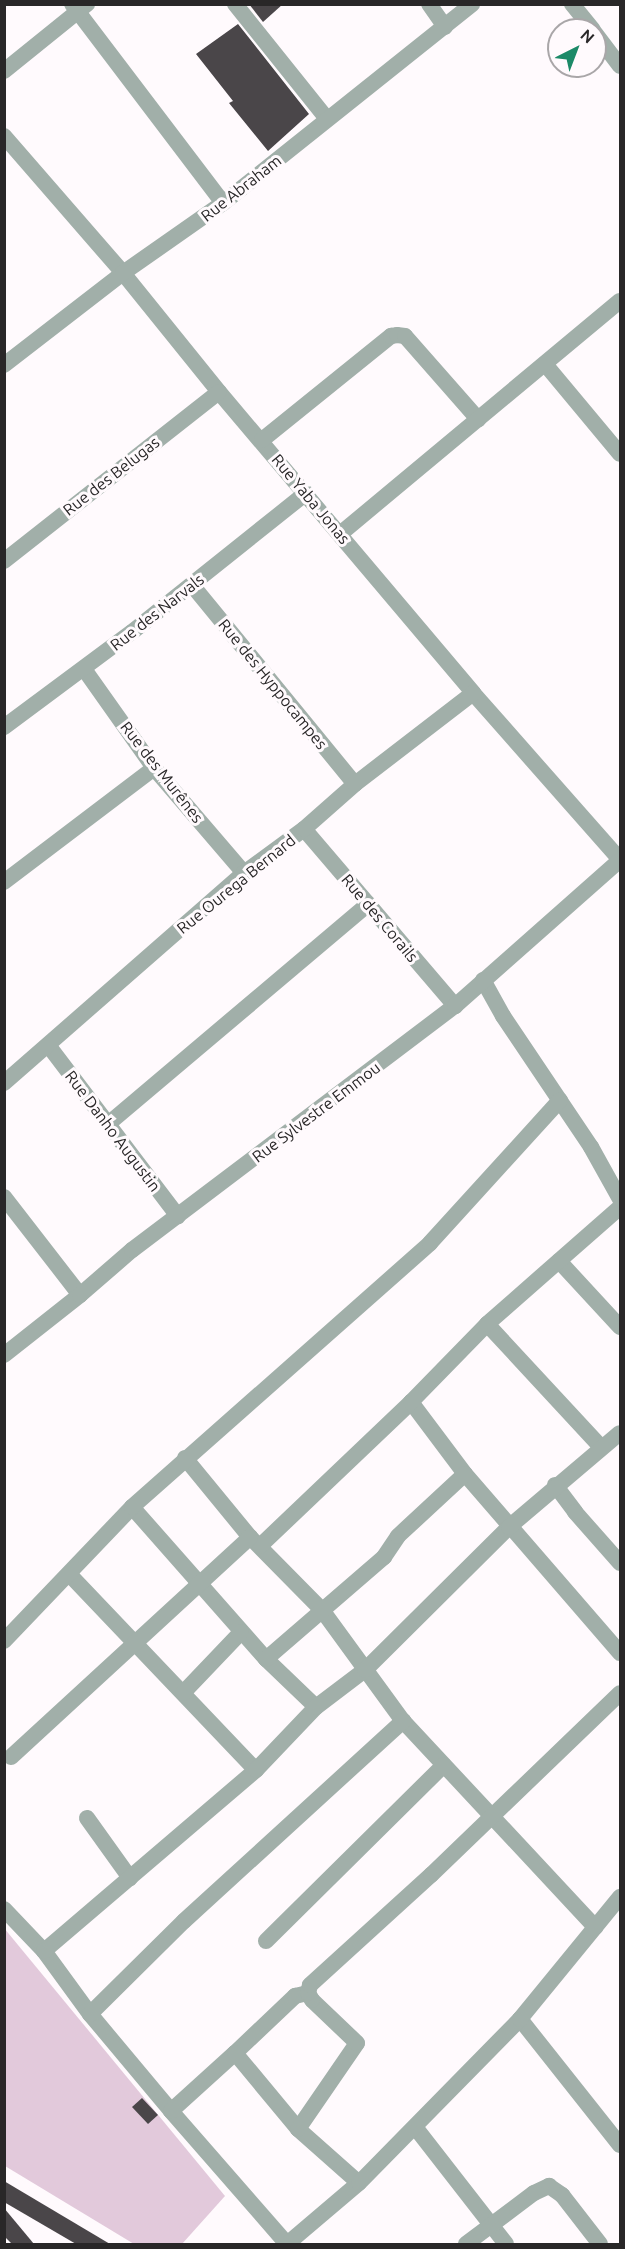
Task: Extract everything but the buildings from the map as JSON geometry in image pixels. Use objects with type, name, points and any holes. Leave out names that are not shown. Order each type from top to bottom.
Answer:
[{"type":"street","points":[[235,4],[327,119]]},
{"type":"street","points":[[429,4],[445,27]]},
{"type":"street","name":"Rue Abraham","points":[[6,359],[223,203],[472,4]]},
{"type":"street","points":[[572,4],[583,18]]},
{"type":"street","points":[[4,71],[79,7],[223,203]]},
{"type":"street","points":[[607,48],[621,66]]},
{"type":"street","name":"Rue Yaba Jonas","points":[[4,136],[123,273],[219,392],[262,440],[472,693],[621,860]]},
{"type":"street","points":[[340,534],[621,301]]},
{"type":"street","points":[[262,440],[391,336],[398,335],[405,336],[478,419]]},
{"type":"street","points":[[545,364],[621,454]]},
{"type":"street","name":"Rue des Belugas","points":[[4,561],[219,392]]},
{"type":"street","name":"Rue des Narvals","points":[[4,727],[84,669],[306,493]]},
{"type":"street","name":"Rue des Hyppocampes","points":[[192,585],[355,784]]},
{"type":"street","name":"Rue des Murênes","points":[[84,669],[154,768],[244,873]]},
{"type":"street","name":"Rue Ourega Bernard","points":[[4,1083],[244,873],[304,829],[355,784],[472,693]]},
{"type":"street","points":[[4,882],[154,768]]},
{"type":"street","name":"Rue des Corails","points":[[304,829],[455,1006]]},
{"type":"street","name":"Rue Sylvestre Emmou","points":[[4,1355],[80,1296],[132,1250],[455,1006],[621,860]]},
{"type":"street","points":[[108,1124],[368,904]]},
{"type":"street","points":[[483,980],[503,1016],[560,1100],[621,1199]]},
{"type":"street","name":"Rue Danho Augustin","points":[[48,1045],[178,1216]]},
{"type":"street","points":[[7,1632],[70,1575],[132,1507],[185,1458],[430,1243],[560,1100]]},
{"type":"street","points":[[4,1197],[80,1296]]},
{"type":"street","points":[[11,1757],[133,1642],[201,1583],[255,1541],[411,1402],[486,1324],[621,1207]]},
{"type":"street","points":[[559,1261],[621,1327]]},
{"type":"street","points":[[486,1324],[602,1447]]},
{"type":"street","points":[[411,1402],[465,1474],[509,1527],[621,1653]]},
{"type":"street","points":[[44,1951],[256,1770],[316,1707],[365,1670],[509,1527],[555,1485],[621,1433]]},
{"type":"street","points":[[185,1458],[255,1541],[322,1610],[403,1720],[595,1927]]},
{"type":"street","points":[[266,1659],[384,1557],[398,1536],[465,1474]]},
{"type":"street","points":[[555,1485],[621,1563]]},
{"type":"street","points":[[132,1507],[201,1583],[241,1632],[316,1707]]},
{"type":"street","points":[[70,1575],[256,1770]]},
{"type":"street","points":[[183,1693],[241,1632]]},
{"type":"street","points":[[298,2129],[357,2043],[312,2000],[308,1993],[310,1985],[431,1875],[621,1693]]},
{"type":"street","points":[[90,2014],[184,1921],[403,1720]]},
{"type":"street","points":[[266,1941],[444,1765]]},
{"type":"street","points":[[87,1818],[130,1878]]},
{"type":"street","points":[[4,1909],[44,1951],[90,2014],[287,2244],[359,2182],[520,2019],[621,1897]]},
{"type":"street","points":[[171,2111],[295,1996],[308,1993]]},
{"type":"street","points":[[520,2019],[621,2145]]},
{"type":"street","points":[[235,2053],[298,2129],[359,2182]]},
{"type":"street","points":[[415,2127],[492,2223],[506,2244]]},
{"type":"street","points":[[466,2244],[534,2193],[549,2186],[562,2195],[600,2244]]},
{"type":"shaded area","points":[[4,1928],[225,2196],[182,2244],[134,2244],[5,2166]]}]
